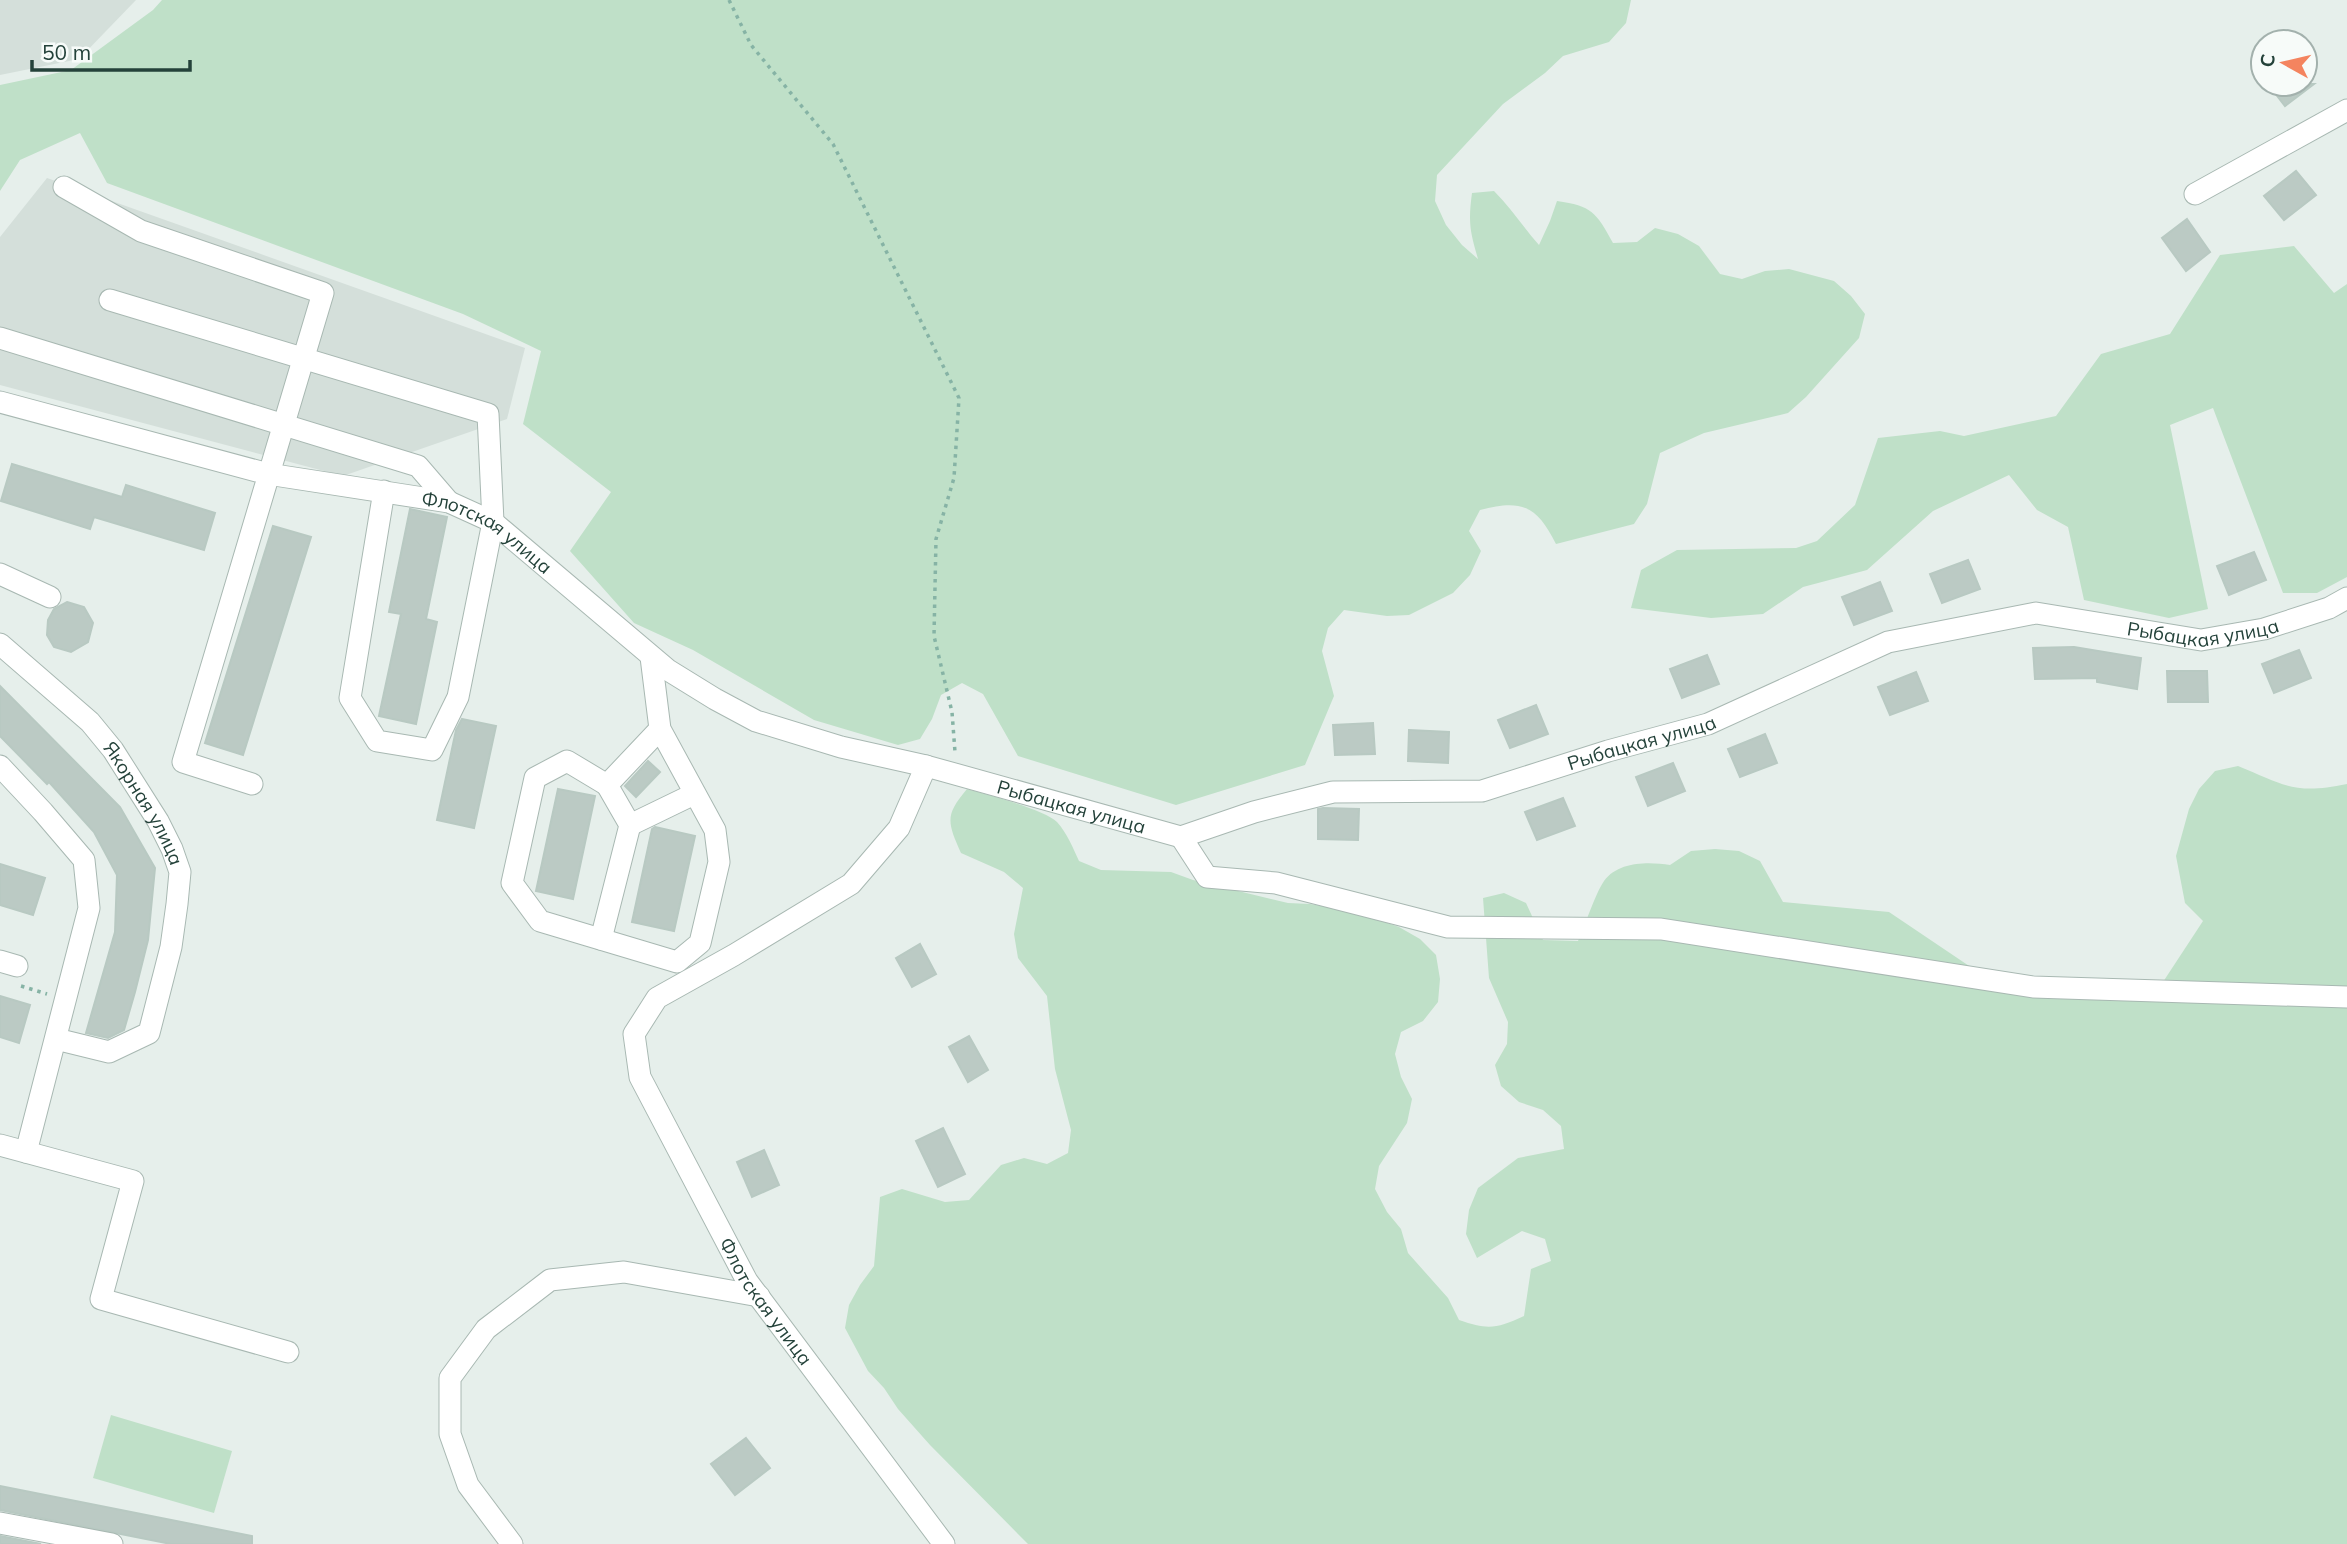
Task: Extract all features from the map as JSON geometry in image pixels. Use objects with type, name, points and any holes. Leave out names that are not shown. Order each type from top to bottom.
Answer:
[{"type":"street","points":[[2196,194],[2347,110]]},
{"type":"street","points":[[64,187],[141,231],[323,293],[183,762],[252,784]]},
{"type":"street","points":[[110,300],[488,414],[493,522],[458,698],[432,750],[377,741],[350,698],[384,491]]},
{"type":"street","points":[[0,338],[418,466],[449,502]]},
{"type":"street","name":"Флотская улица","points":[[0,402],[268,474],[449,502],[493,522],[651,657],[715,699],[756,721],[841,747],[926,766],[899,828],[851,884],[657,998],[634,1034],[640,1077],[747,1281],[944,1544]]},
{"type":"street","points":[[0,574],[50,597]]},
{"type":"street","name":"Рыбацкая улица","points":[[926,766],[1181,837],[1254,812],[1333,792],[1482,791],[1608,751],[1708,724],[1888,642],[2036,613],[2201,640],[2264,629],[2329,608],[2347,598]]},
{"type":"street","name":"Якорная улица","points":[[0,644],[90,722],[113,750],[158,821],[180,872],[171,947],[149,1033],[109,1052],[56,1038]]},
{"type":"street","points":[[601,939],[630,825],[607,785],[567,761],[535,778],[512,883],[540,921],[677,962],[699,943],[719,862],[715,830],[660,729],[651,657]]},
{"type":"street","points":[[607,785],[660,729]]},
{"type":"street","points":[[0,766],[84,860],[89,908],[26,1152]]},
{"type":"street","points":[[630,825],[694,794]]},
{"type":"street","points":[[1181,837],[1207,877],[1276,883],[1448,926],[1661,929],[2033,987],[2343,994]]},
{"type":"street","points":[[0,1145],[133,1181],[101,1299],[288,1352]]},
{"type":"street","points":[[512,1544],[468,1485],[450,1434],[450,1378],[486,1329],[550,1280],[624,1272],[759,1296]]},
{"type":"street","points":[[0,1523],[112,1544]]},
{"type":"path","points":[[729,0],[751,45],[833,144],[959,398],[954,478],[936,539],[934,636],[952,712],[957,775]]},
{"type":"shaded area","points":[[0,0],[136,0],[79,59],[0,75]]},
{"type":"shaded area","points":[[47,178],[525,348],[507,419],[343,476],[0,385],[0,237]]},
{"type":"green space","points":[[162,0],[1631,0],[1626,23],[1609,42],[1563,56],[1503,104],[1437,175],[1435,201],[1446,225],[1478,259],[1470,227],[1472,193],[1494,191],[1539,245],[1557,201],[1569,203],[1592,212],[1613,243],[1637,242],[1655,228],[1678,234],[1699,246],[1720,274],[1742,279],[1765,271],[1789,269],[1834,281],[1851,296],[1865,314],[1859,338],[1788,413],[1704,433],[1660,453],[1647,504],[1634,524],[1556,544],[1542,521],[1527,509],[1507,505],[1480,510],[1469,531],[1481,551],[1470,575],[1453,593],[1409,615],[1387,616],[1344,610],[1328,628],[1322,651],[1334,696],[1305,765],[1176,805],[1018,756],[983,694],[962,683],[941,695],[932,719],[920,739],[898,745],[814,720],[693,650],[634,623],[570,551],[611,492],[523,424],[541,351],[463,314],[107,183],[80,133],[20,160],[0,191],[0,85],[71,70],[153,10]]},
{"type":"green space","points":[[2294,246],[2334,293],[2347,284],[2347,577],[2317,593],[2283,593],[2213,408],[2170,425],[2208,609],[2169,618],[2084,600],[2068,527],[2037,510],[2009,475],[1933,511],[1867,570],[1803,587],[1763,614],[1711,618],[1631,608],[1641,570],[1677,550],[1796,548],[1817,541],[1855,505],[1878,438],[1940,431],[1964,436],[2056,416],[2101,354],[2170,334],[2220,255]]},
{"type":"green space","points":[[2238,766],[2302,788],[2347,784],[2347,1544],[1028,1544],[898,1409],[868,1371],[845,1328],[849,1305],[874,1266],[880,1197],[902,1189],[945,1202],[969,1200],[1001,1165],[1024,1158],[1047,1164],[1068,1153],[1071,1130],[1055,1069],[1047,996],[1018,958],[1014,934],[1023,888],[1004,872],[961,853],[950,819],[967,789],[1050,817],[1064,831],[1079,861],[1101,870],[1171,872],[1288,903],[1356,912],[1399,927],[1420,939],[1436,955],[1440,979],[1438,1002],[1423,1021],[1401,1032],[1395,1054],[1401,1077],[1412,1099],[1407,1123],[1379,1166],[1375,1189],[1387,1212],[1401,1229],[1408,1253],[1448,1298],[1459,1320],[1492,1327],[1524,1316],[1531,1269],[1551,1261],[1545,1239],[1522,1231],[1477,1258],[1466,1234],[1469,1210],[1478,1188],[1518,1158],[1564,1149],[1561,1126],[1543,1110],[1519,1102],[1501,1086],[1495,1065],[1507,1044],[1508,1022],[1489,978],[1483,898],[1504,893],[1526,903],[1543,940],[1578,941],[1601,887],[1610,874],[1635,864],[1670,865],[1691,851],[1739,851],[1760,861],[1783,902],[1889,912],[1984,976],[2161,985],[2203,921],[2185,903],[2176,856],[2189,809],[2199,789],[2215,771]]},
{"type":"green space","points":[[111,1415],[232,1451],[214,1513],[93,1478]]},
{"type":"building","points":[[2279,98],[2296,98],[2285,106]]},
{"type":"building","points":[[2296,171],[2316,195],[2284,220],[2264,196]]},
{"type":"building","points":[[2187,219],[2210,252],[2186,271],[2162,238]]},
{"type":"building","points":[[12,464],[122,497],[126,485],[215,513],[204,550],[94,517],[90,529],[1,501]]},
{"type":"building","points":[[410,509],[447,517],[426,619],[437,622],[416,724],[379,716],[401,614],[389,612]]},
{"type":"building","points":[[273,526],[311,537],[243,755],[205,743]]},
{"type":"building","points":[[2254,552],[2266,580],[2229,595],[2217,566]]},
{"type":"building","points":[[1968,560],[1980,589],[1942,603],[1930,574]]},
{"type":"building","points":[[1880,582],[1892,611],[1854,625],[1842,597]]},
{"type":"building","points":[[67,602],[84,607],[93,623],[88,642],[71,652],[54,647],[47,635],[48,620],[54,609]]},
{"type":"building","points":[[2074,647],[2141,658],[2137,689],[2097,682],[2097,678],[2035,679],[2033,648]]},
{"type":"building","points":[[2299,650],[2311,678],[2274,693],[2262,664]]},
{"type":"building","points":[[1707,655],[1719,684],[1682,698],[1670,669]]},
{"type":"building","points":[[2167,671],[2207,671],[2208,702],[2168,702]]},
{"type":"building","points":[[1916,672],[1928,701],[1890,715],[1878,687]]},
{"type":"building","points":[[0,686],[120,807],[155,868],[148,940],[135,992],[124,1030],[108,1038],[86,1033],[115,932],[117,875],[94,832],[49,782],[47,784],[0,736]]},
{"type":"building","points":[[1536,705],[1548,734],[1510,748],[1498,720]]},
{"type":"building","points":[[462,719],[496,726],[474,828],[437,820],[456,730]]},
{"type":"building","points":[[1373,723],[1375,754],[1335,755],[1333,725]]},
{"type":"building","points":[[1409,730],[1449,732],[1448,763],[1408,761]]},
{"type":"building","points":[[1765,734],[1777,763],[1740,777],[1728,749]]},
{"type":"building","points":[[648,761],[660,772],[636,797],[625,786]]},
{"type":"building","points":[[1673,763],[1685,791],[1648,806],[1636,777]]},
{"type":"building","points":[[558,789],[595,796],[573,899],[536,891]]},
{"type":"building","points":[[1563,798],[1575,826],[1537,840],[1525,812]]},
{"type":"building","points":[[1318,809],[1359,809],[1358,840],[1318,839]]},
{"type":"building","points":[[655,827],[695,836],[674,931],[632,922],[652,829]]},
{"type":"building","points":[[0,864],[45,878],[33,915],[0,905]]},
{"type":"building","points":[[920,944],[936,974],[912,987],[896,958]]},
{"type":"building","points":[[0,996],[30,1005],[19,1043],[0,1037]]},
{"type":"building","points":[[969,1036],[988,1070],[968,1082],[949,1047]]},
{"type":"building","points":[[943,1128],[965,1174],[938,1187],[916,1141]]},
{"type":"building","points":[[764,1150],[779,1185],[752,1197],[737,1162]]},
{"type":"building","points":[[746,1438],[770,1468],[735,1495],[711,1464]]},
{"type":"building","points":[[0,1486],[252,1536],[252,1544],[171,1544],[0,1510]]},
{"type":"building","points":[[0,1536],[41,1544],[0,1544]]}]
